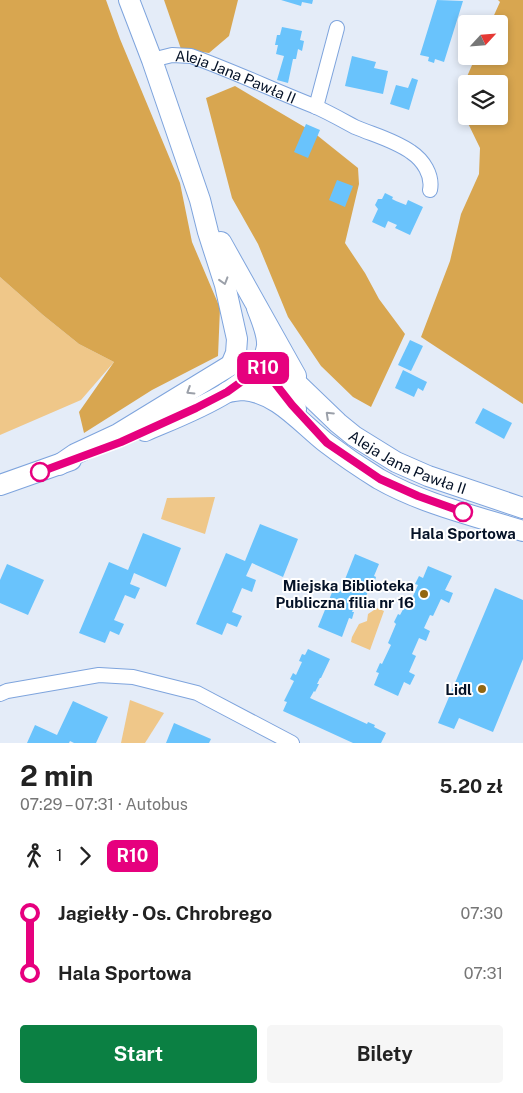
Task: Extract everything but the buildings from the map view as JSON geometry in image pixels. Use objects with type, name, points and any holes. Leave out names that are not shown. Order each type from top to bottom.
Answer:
[{"type":"street","name":"Aleja Jana Pawła II","points":[[129,0],[152,60],[200,200],[233,315],[237,338],[236,353],[231,366]]},
{"type":"street","name":"Aleja Jana Pawła II","points":[[316,107],[337,28]]},
{"type":"street","name":"Aleja Jana Pawła II","points":[[152,60],[172,55],[191,56],[386,138],[412,152],[423,163],[429,173],[430,190]]},
{"type":"street","name":"Aleja Jana Pawła II","points":[[200,200],[257,308],[306,393]]},
{"type":"street","points":[[0,485],[121,442],[227,392],[252,374],[260,364],[267,345],[257,308]]},
{"type":"street","name":"Aleja Jana Pawła II","points":[[233,315],[260,364],[292,405],[327,443]]},
{"type":"street","points":[[59,465],[75,454],[118,434],[231,366],[248,362],[260,364]]},
{"type":"street","name":"Aleja Jana Pawła II","points":[[260,364],[275,365],[287,374],[343,428],[396,462],[428,476],[523,508]]},
{"type":"street","name":"Aleja Jana Pawła II","points":[[227,392],[242,390],[265,396],[287,410],[327,443],[380,479],[418,496],[523,531]]},
{"type":"street","points":[[0,694],[7,691],[99,675],[133,677],[197,693],[292,743]]},
{"type":"shaded area","points":[[0,0],[106,0],[120,39],[180,183],[192,242],[220,308],[218,356],[152,390],[84,433],[79,412],[114,362],[79,344],[0,277]]},
{"type":"shaded area","points":[[164,0],[238,0],[229,36],[209,53],[181,49]]},
{"type":"shaded area","points":[[498,0],[523,0],[523,404],[421,337],[450,261],[461,214],[479,174],[480,148],[469,125],[508,125],[508,75],[468,75],[472,65],[508,65],[508,15],[494,15],[500,2]]},
{"type":"shaded area","points":[[235,86],[313,132],[358,168],[359,184],[345,243],[365,273],[379,299],[405,334],[371,407],[353,397],[321,366],[288,317],[258,244],[232,198],[206,98]]},
{"type":"shaded area","points":[[0,277],[79,344],[114,362],[81,400],[0,435]]},
{"type":"shaded area","points":[[215,497],[205,534],[161,519],[167,498]]},
{"type":"shaded area","points":[[377,608],[384,611],[370,650],[351,642],[359,624],[367,621],[368,614]]},
{"type":"shaded area","points":[[130,700],[164,713],[145,743],[121,743]]},
{"type":"bus line","name":"R10","points":[[40,472],[121,442],[196,408],[227,392],[252,374],[260,364],[292,405],[327,443],[380,479],[418,496],[463,512]]},
{"type":"place","name":"Hala Sportowa","points":[[463,512]]},
{"type":"place","name":"Miejska Biblioteka Publiczna filia nr 16","points":[[424,594]]},
{"type":"place","name":"Lidl","points":[[482,689]]}]
